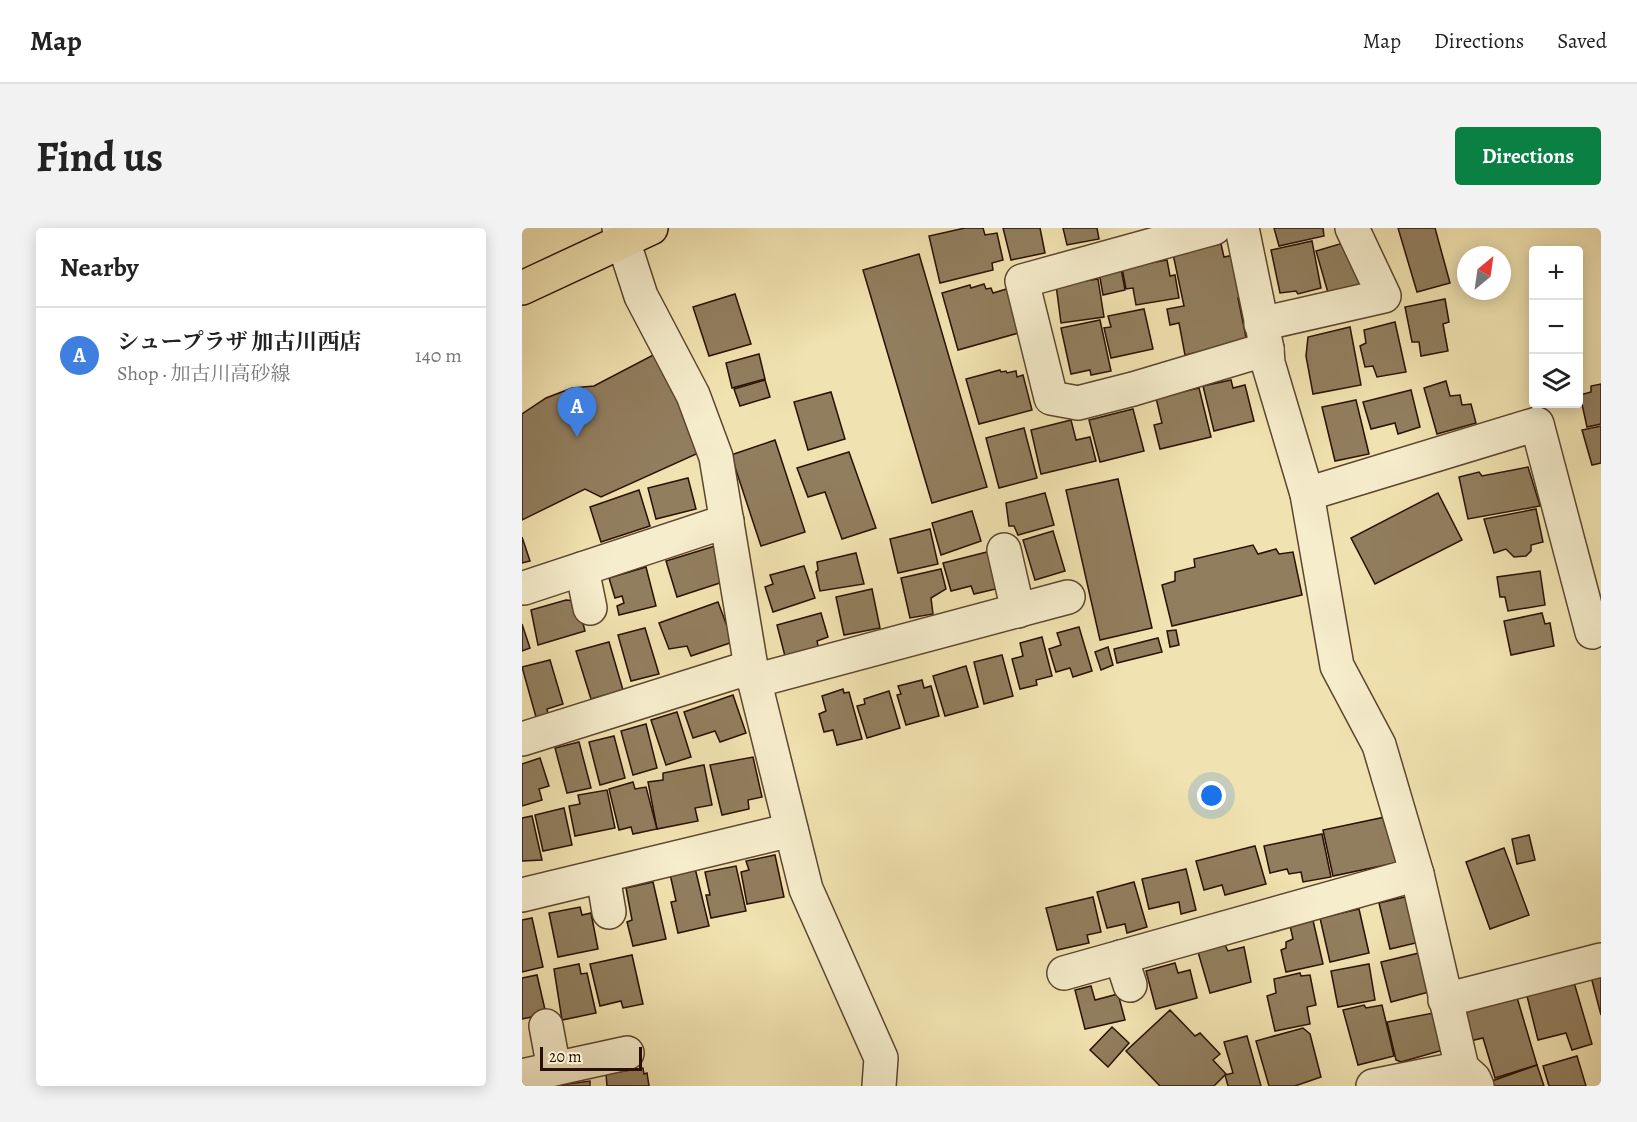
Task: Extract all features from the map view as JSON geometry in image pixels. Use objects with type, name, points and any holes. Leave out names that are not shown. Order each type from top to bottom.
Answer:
[{"type":"main road","points":[[522,288],[631,232]]},
{"type":"street","points":[[1214,228],[1022,281],[1051,398],[1078,403],[1132,389],[1264,336],[1384,296],[1352,228]]},
{"type":"street","points":[[1242,228],[1268,363],[1307,494],[1337,666],[1379,745],[1417,874],[1445,1000],[1470,1077],[1373,1086]]},
{"type":"street","points":[[631,232],[641,296],[693,395],[716,457],[753,674],[806,889],[882,1058],[879,1086]]},
{"type":"street","points":[[1307,494],[1537,424],[1587,559],[1592,632]]},
{"type":"street","points":[[524,588],[727,521]]},
{"type":"street","points":[[1004,550],[1018,610]]},
{"type":"street","points":[[582,569],[590,608]]},
{"type":"street","points":[[522,739],[753,674],[1068,597]]},
{"type":"street","points":[[522,895],[791,830]]},
{"type":"street","points":[[1064,973],[1126,971],[1251,935],[1417,874]]},
{"type":"street","points":[[603,876],[609,912]]},
{"type":"street","points":[[1445,1000],[1601,960]]},
{"type":"street","points":[[546,1026],[554,1069]]},
{"type":"street","points":[[522,1076],[627,1053]]},
{"type":"building","points":[[965,228],[983,228],[985,235],[997,233],[1003,260],[992,263],[993,270],[940,283],[929,236]]},
{"type":"building","points":[[1003,228],[1040,228],[1045,253],[1011,260]]},
{"type":"building","points":[[1063,228],[1097,228],[1099,239],[1067,245]]},
{"type":"building","points":[[1274,228],[1323,228],[1324,236],[1279,246]]},
{"type":"building","points":[[1398,228],[1435,228],[1450,283],[1417,292]]},
{"type":"building","points":[[1312,241],[1321,288],[1298,294],[1296,291],[1280,293],[1271,250]]},
{"type":"building","points":[[1343,243],[1352,256],[1361,288],[1329,296],[1316,251]]},
{"type":"building","points":[[1221,244],[1224,257],[1234,255],[1243,297],[1238,298],[1247,342],[1185,355],[1179,323],[1170,325],[1167,309],[1184,306],[1173,254]]},
{"type":"building","points":[[919,254],[987,487],[932,503],[863,270]]},
{"type":"building","points":[[1167,260],[1170,276],[1175,275],[1179,298],[1136,305],[1133,288],[1126,289],[1122,268]]},
{"type":"building","points":[[1121,268],[1125,290],[1103,295],[1099,272]]},
{"type":"building","points":[[1098,279],[1104,317],[1061,323],[1056,285]]},
{"type":"building","points":[[984,284],[986,289],[991,288],[993,293],[1010,288],[1022,332],[958,350],[942,293],[970,285],[971,288]]},
{"type":"building","points":[[735,294],[751,344],[709,356],[693,307]]},
{"type":"building","points":[[1445,299],[1449,322],[1443,324],[1448,351],[1421,356],[1419,342],[1412,342],[1405,307]]},
{"type":"building","points":[[1144,309],[1153,349],[1111,358],[1104,328],[1111,327],[1108,316]]},
{"type":"building","points":[[1100,320],[1111,371],[1091,375],[1090,370],[1071,374],[1061,328]]},
{"type":"building","points":[[1395,322],[1406,372],[1377,377],[1373,366],[1365,367],[1360,346],[1366,343],[1364,330]]},
{"type":"building","points":[[1350,327],[1361,385],[1313,394],[1306,356],[1308,337]]},
{"type":"building","points":[[657,353],[703,451],[601,497],[585,489],[522,520],[522,414],[546,398],[572,388],[594,386]]},
{"type":"building","points":[[759,354],[765,379],[732,388],[726,363]]},
{"type":"building","points":[[1000,370],[1007,373],[1016,371],[1017,377],[1023,375],[1032,410],[979,424],[966,379]]},
{"type":"building","points":[[765,380],[770,397],[740,406],[734,389]]},
{"type":"building","points":[[1231,380],[1233,388],[1245,385],[1254,421],[1214,431],[1203,386]]},
{"type":"building","points":[[1446,381],[1450,396],[1460,395],[1462,405],[1471,404],[1476,423],[1437,434],[1424,388]]},
{"type":"building","points":[[1601,384],[1601,424],[1587,427],[1583,408],[1583,394],[1591,392],[1591,386]]},
{"type":"building","points":[[1199,388],[1211,437],[1160,449],[1154,425],[1162,423],[1156,398]]},
{"type":"building","points":[[1411,390],[1420,427],[1398,434],[1395,423],[1371,429],[1363,402]]},
{"type":"building","points":[[831,392],[845,439],[808,450],[794,402]]},
{"type":"building","points":[[1356,400],[1369,454],[1335,461],[1322,407]]},
{"type":"building","points":[[1133,409],[1144,451],[1100,462],[1089,420]]},
{"type":"building","points":[[1071,420],[1076,440],[1090,437],[1096,461],[1041,474],[1031,430]]},
{"type":"building","points":[[1601,426],[1601,463],[1592,465],[1582,430]]},
{"type":"building","points":[[1024,428],[1037,478],[999,488],[986,438]]},
{"type":"building","points":[[775,440],[805,532],[761,546],[731,455]]},
{"type":"building","points":[[849,452],[876,528],[842,539],[825,492],[808,497],[797,468]]},
{"type":"building","points":[[1528,467],[1540,506],[1468,519],[1459,477],[1479,472],[1482,476]]},
{"type":"building","points":[[688,478],[696,509],[656,519],[648,488]]},
{"type":"building","points":[[1118,479],[1152,628],[1100,640],[1066,490]]},
{"type":"building","points":[[639,490],[650,526],[601,542],[590,507]]},
{"type":"building","points":[[1045,493],[1054,525],[1018,535],[1014,526],[1009,526],[1006,503]]},
{"type":"building","points":[[1438,493],[1462,540],[1375,584],[1351,538]]},
{"type":"building","points":[[1536,509],[1543,542],[1531,545],[1531,551],[1526,556],[1514,557],[1506,549],[1494,553],[1484,519]]},
{"type":"building","points":[[972,511],[981,541],[941,555],[932,523]]},
{"type":"building","points":[[930,529],[938,564],[898,573],[890,539]]},
{"type":"building","points":[[1053,531],[1065,571],[1035,580],[1023,540]]},
{"type":"building","points":[[522,537],[530,561],[522,563]]},
{"type":"building","points":[[1253,545],[1258,554],[1276,549],[1279,554],[1293,552],[1302,595],[1172,626],[1162,585],[1175,581],[1175,572],[1195,567],[1194,559]]},
{"type":"building","points":[[715,546],[726,581],[677,597],[666,561]]},
{"type":"building","points":[[991,551],[1000,588],[974,594],[971,586],[951,591],[943,563]]},
{"type":"building","points":[[856,553],[864,584],[820,591],[816,572],[817,562]]},
{"type":"building","points":[[804,566],[815,598],[773,612],[765,587],[773,584],[770,575]]},
{"type":"building","points":[[646,567],[656,606],[619,615],[617,606],[624,603],[622,596],[615,598],[609,578]]},
{"type":"building","points":[[941,569],[946,589],[931,598],[933,614],[910,618],[901,578]]},
{"type":"building","points":[[1540,571],[1545,605],[1508,611],[1505,597],[1500,597],[1497,577]]},
{"type":"building","points":[[872,589],[880,628],[844,635],[836,597]]},
{"type":"building","points":[[566,600],[577,601],[585,631],[538,645],[531,610]]},
{"type":"building","points":[[718,602],[733,642],[691,656],[687,646],[669,649],[659,623]]},
{"type":"building","points":[[821,613],[828,637],[817,641],[819,650],[786,660],[777,625]]},
{"type":"building","points":[[1542,613],[1545,624],[1550,623],[1554,646],[1511,655],[1504,621]]},
{"type":"building","points":[[522,624],[530,648],[522,651]]},
{"type":"building","points":[[1079,627],[1092,671],[1073,677],[1070,668],[1056,672],[1049,649],[1061,645],[1057,633]]},
{"type":"building","points":[[645,628],[659,674],[631,681],[618,635]]},
{"type":"building","points":[[1176,630],[1179,645],[1170,647],[1167,631]]},
{"type":"building","points":[[1042,637],[1052,676],[1036,680],[1037,685],[1020,689],[1012,659],[1023,656],[1020,643]]},
{"type":"building","points":[[1158,638],[1162,652],[1117,663],[1114,649]]},
{"type":"building","points":[[609,642],[623,690],[591,699],[576,651]]},
{"type":"building","points":[[1108,647],[1113,665],[1101,670],[1095,652]]},
{"type":"building","points":[[1002,655],[1013,696],[984,704],[974,662]]},
{"type":"building","points":[[550,660],[563,704],[547,709],[548,714],[536,717],[522,667]]},
{"type":"building","points":[[966,666],[978,707],[945,716],[933,676]]},
{"type":"building","points":[[922,680],[924,688],[931,686],[939,716],[906,725],[897,695],[901,694],[898,686]]},
{"type":"building","points":[[843,689],[844,693],[849,692],[862,739],[837,745],[833,730],[824,732],[819,714],[826,711],[822,696]]},
{"type":"building","points":[[889,691],[900,728],[867,738],[857,706],[865,704],[864,699]]},
{"type":"building","points":[[733,695],[746,733],[720,742],[715,731],[693,738],[684,712]]},
{"type":"building","points":[[677,712],[691,757],[666,765],[651,720]]},
{"type":"building","points":[[646,724],[657,768],[633,775],[621,731]]},
{"type":"building","points":[[614,736],[625,778],[600,785],[589,742]]},
{"type":"building","points":[[579,742],[591,788],[567,793],[555,748]]},
{"type":"building","points":[[753,757],[762,797],[748,800],[749,809],[722,815],[710,765]]},
{"type":"building","points":[[540,758],[549,786],[539,789],[542,800],[522,806],[522,764]]},
{"type":"building","points":[[704,765],[712,805],[695,808],[698,821],[657,829],[648,782],[663,780],[663,773]]},
{"type":"building","points":[[633,782],[635,789],[646,787],[657,829],[633,834],[631,827],[619,830],[609,789]]},
{"type":"building","points":[[607,790],[615,828],[575,836],[569,806],[580,804],[578,795]]},
{"type":"building","points":[[564,808],[572,845],[543,851],[535,815]]},
{"type":"building","points":[[532,816],[542,860],[522,861],[522,818]]},
{"type":"building","points":[[1390,816],[1400,862],[1333,876],[1323,830]]},
{"type":"building","points":[[1322,834],[1331,877],[1303,882],[1301,872],[1289,874],[1287,869],[1270,873],[1264,846]]},
{"type":"building","points":[[1529,835],[1535,860],[1517,864],[1512,839]]},
{"type":"building","points":[[1255,846],[1266,884],[1225,895],[1222,885],[1204,890],[1196,861]]},
{"type":"building","points":[[1504,848],[1529,915],[1490,929],[1466,862]]},
{"type":"building","points":[[775,855],[784,897],[747,904],[741,872],[749,870],[746,861]]},
{"type":"building","points":[[736,866],[746,911],[711,918],[706,895],[710,895],[705,872]]},
{"type":"building","points":[[695,868],[709,926],[678,933],[671,902],[676,901],[670,874]]},
{"type":"building","points":[[1186,869],[1196,910],[1181,914],[1179,902],[1149,909],[1142,879]]},
{"type":"building","points":[[653,882],[666,939],[633,946],[627,922],[632,920],[626,888]]},
{"type":"building","points":[[1134,882],[1147,927],[1127,933],[1125,924],[1107,928],[1097,892]]},
{"type":"building","points":[[1409,896],[1420,942],[1390,949],[1379,903]]},
{"type":"building","points":[[1093,897],[1101,932],[1087,935],[1089,943],[1057,950],[1046,908]]},
{"type":"building","points":[[580,907],[582,915],[591,913],[598,949],[558,957],[549,913]]},
{"type":"building","points":[[1359,909],[1369,953],[1330,962],[1320,918]]},
{"type":"building","points":[[1312,916],[1323,964],[1286,972],[1281,950],[1286,948],[1286,942],[1293,939],[1289,921]]},
{"type":"building","points":[[532,918],[543,967],[522,972],[522,920]]},
{"type":"building","points":[[1225,945],[1228,951],[1244,947],[1251,982],[1210,993],[1198,952]]},
{"type":"building","points":[[1419,953],[1429,992],[1391,1002],[1381,962]]},
{"type":"building","points":[[632,955],[643,1004],[623,1008],[621,1001],[600,1006],[590,964]]},
{"type":"building","points":[[1175,963],[1178,973],[1190,970],[1197,998],[1156,1009],[1146,971]]},
{"type":"building","points":[[579,964],[581,974],[587,973],[596,1013],[562,1020],[554,969]]},
{"type":"building","points":[[1369,964],[1375,1000],[1338,1007],[1331,971]]},
{"type":"building","points":[[1601,970],[1601,1015],[1590,973]]},
{"type":"building","points":[[1300,973],[1301,976],[1310,975],[1316,1005],[1307,1007],[1310,1024],[1275,1031],[1267,996],[1276,993],[1274,979]]},
{"type":"building","points":[[537,975],[546,1014],[522,1019],[522,978]]},
{"type":"building","points":[[1573,979],[1592,1044],[1572,1050],[1566,1033],[1538,1040],[1526,992]]},
{"type":"building","points":[[1091,986],[1095,1000],[1118,994],[1125,1020],[1085,1029],[1075,990]]},
{"type":"building","points":[[1516,994],[1537,1065],[1495,1078],[1483,1038],[1470,1041],[1462,1012]]},
{"type":"building","points":[[1364,1005],[1366,1008],[1382,1005],[1394,1056],[1358,1065],[1343,1010]]},
{"type":"building","points":[[1170,1010],[1195,1036],[1200,1033],[1220,1054],[1213,1060],[1226,1074],[1214,1086],[1160,1086],[1126,1051]]},
{"type":"building","points":[[1433,1013],[1443,1050],[1401,1062],[1396,1060],[1387,1022]]},
{"type":"building","points":[[1112,1027],[1129,1043],[1108,1067],[1090,1050]]},
{"type":"building","points":[[1303,1028],[1310,1034],[1321,1077],[1295,1086],[1269,1086],[1256,1041]]},
{"type":"building","points":[[1247,1036],[1261,1086],[1228,1086],[1225,1075],[1233,1073],[1224,1042]]},
{"type":"building","points":[[1577,1056],[1586,1086],[1549,1086],[1543,1066]]},
{"type":"building","points":[[1537,1065],[1544,1086],[1494,1086],[1492,1081]]},
{"type":"building","points":[[643,1068],[644,1074],[647,1073],[649,1086],[607,1086],[606,1074]]},
{"type":"building","points":[[590,1081],[590,1086],[553,1086]]},
{"type":"place","name":"シュープラザ 加古川西店","points":[[577,437]]}]
